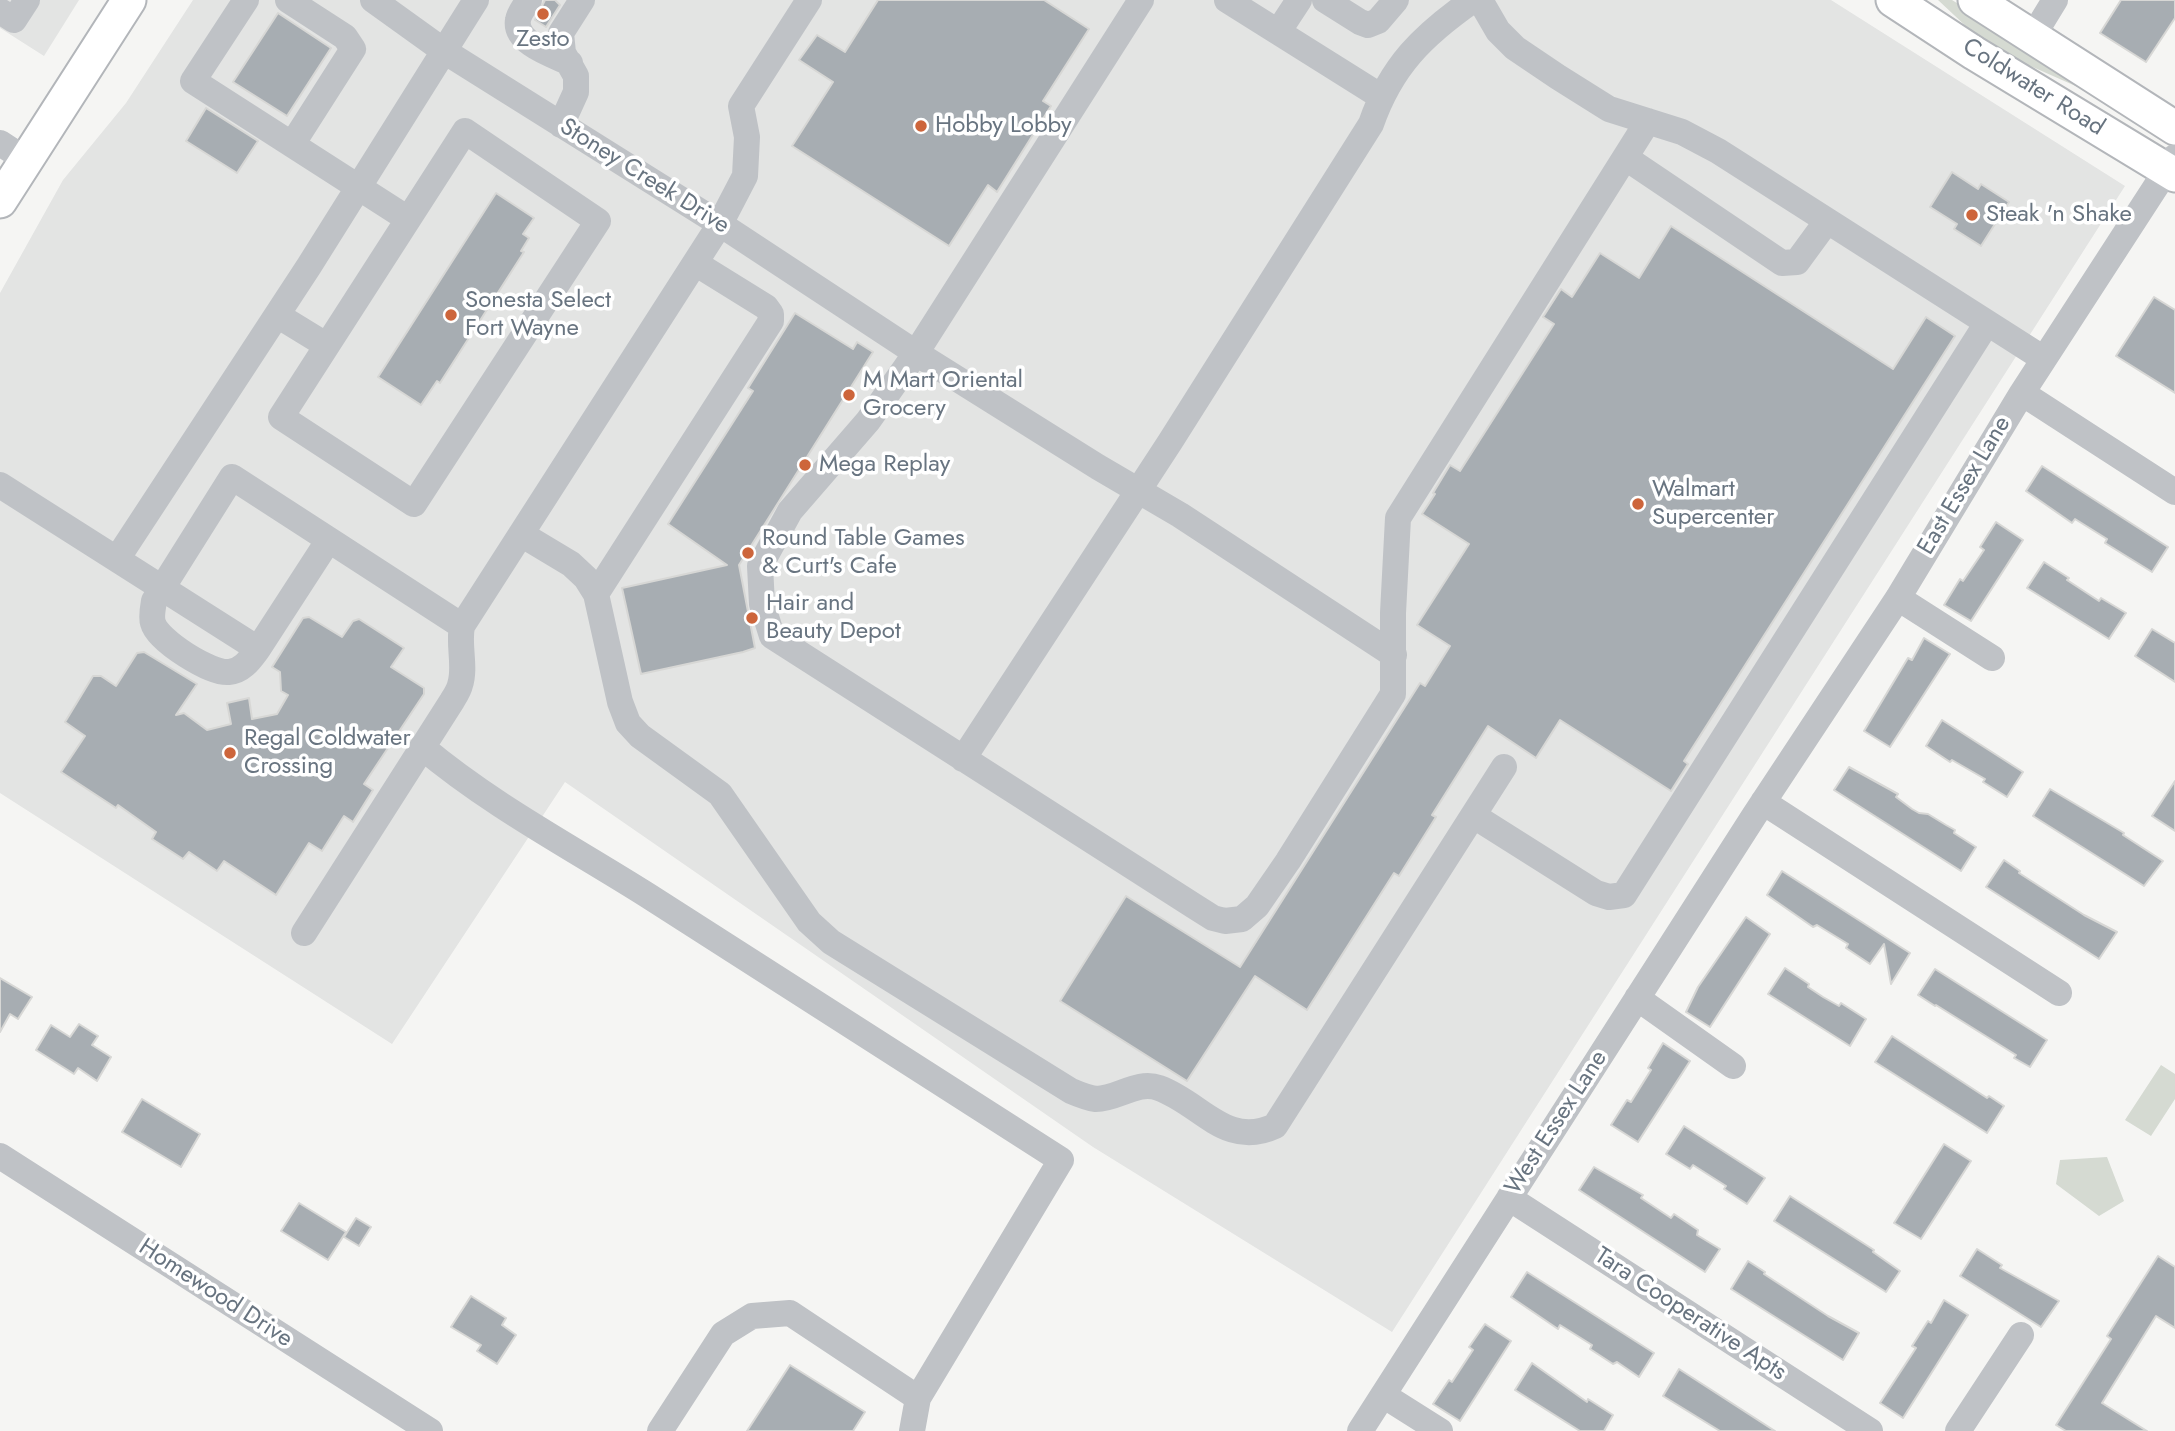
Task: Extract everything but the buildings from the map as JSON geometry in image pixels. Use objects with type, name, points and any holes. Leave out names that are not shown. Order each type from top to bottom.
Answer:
[{"type":"main road","points":[[0,201],[13,152],[90,61],[129,0]]},
{"type":"main road","name":"Coldwater Road","points":[[1893,0],[2027,85],[2173,167]]},
{"type":"main road","name":"Coldwater Road","points":[[1975,0],[2175,128]]},
{"type":"main road","points":[[2027,85],[2048,82],[2116,110],[2163,137],[2175,138]]},
{"type":"street","points":[[0,11],[14,20],[27,0]]},
{"type":"street","points":[[246,0],[193,81],[408,219]]},
{"type":"street","points":[[288,0],[345,37],[353,49],[293,143]]},
{"type":"street","name":"Stoney Creek Drive","points":[[373,0],[444,51],[720,224],[916,353],[1180,515],[1394,655]]},
{"type":"street","points":[[117,559],[277,315],[476,0]]},
{"type":"street","points":[[529,0],[518,19],[519,32],[526,40],[570,64]]},
{"type":"street","points":[[561,125],[576,92],[576,76],[563,52],[561,33],[582,0]]},
{"type":"street","points":[[304,933],[461,684],[459,641],[462,626],[720,224],[746,176],[747,137],[741,106],[809,0]]},
{"type":"street","points":[[1141,0],[916,353],[868,421],[790,511],[760,566],[760,594],[772,636],[1213,918],[1225,921],[1242,919],[1257,906],[1393,694],[1393,613],[1398,518],[1648,121]]},
{"type":"street","points":[[1227,0],[1380,96]]},
{"type":"street","points":[[1278,32],[1299,0]]},
{"type":"street","points":[[1325,0],[1368,25],[1378,21],[1396,0]]},
{"type":"street","points":[[963,759],[1136,490],[1170,442],[1370,124],[1380,96],[1396,71],[1417,45],[1473,0]]},
{"type":"street","points":[[1480,0],[1498,31],[1515,48],[1609,109],[1682,132],[1718,151],[2044,359]]},
{"type":"street","points":[[2033,36],[2055,0]]},
{"type":"street","points":[[465,131],[598,220],[414,504],[281,417],[326,345],[465,131]]},
{"type":"street","points":[[1626,158],[1782,263],[1797,262],[1827,221]]},
{"type":"street","name":"East Essex Lane","points":[[1759,809],[1898,598],[2022,393],[2173,167]]},
{"type":"street","points":[[596,594],[771,321],[771,314],[766,307],[695,263]]},
{"type":"street","points":[[277,315],[326,345]]},
{"type":"street","points":[[1474,816],[1596,893],[1609,897],[1624,895],[1987,323]]},
{"type":"street","points":[[2022,393],[2175,492]]},
{"type":"street","points":[[328,541],[247,664],[229,673],[210,668],[162,639],[152,622],[154,601],[161,587],[232,477],[462,626]]},
{"type":"street","points":[[0,485],[258,649]]},
{"type":"street","points":[[521,534],[571,564],[586,578],[596,594],[620,702],[628,723],[640,736],[720,794],[809,922],[831,942],[1070,1091],[1096,1099],[1143,1086],[1159,1088],[1226,1127],[1243,1133],[1260,1133],[1275,1126],[1504,767]]},
{"type":"street","points":[[1898,598],[1992,659]]},
{"type":"street","points":[[422,747],[456,776],[503,808],[613,874],[1061,1160],[918,1398],[912,1431]]},
{"type":"street","points":[[1759,809],[2059,993]]},
{"type":"street","name":"West Essex Lane","points":[[1360,1431],[1759,809]]},
{"type":"street","points":[[1637,998],[1733,1066]]},
{"type":"street","name":"Homewood Drive","points":[[0,1156],[430,1431]]},
{"type":"street","name":"Tara Cooperative Apts","points":[[1509,1198],[1870,1431]]},
{"type":"street","points":[[660,1431],[723,1334],[752,1317],[790,1313],[918,1398]]},
{"type":"street","points":[[1958,1431],[2021,1335]]},
{"type":"street","points":[[1383,1395],[1440,1431]]},
{"type":"shaded area","points":[[0,0],[79,0],[44,56],[0,28]]},
{"type":"shaded area","points":[[193,0],[1831,0],[2125,186],[1392,1332],[1093,1147],[565,782],[392,1044],[0,793],[0,293],[63,180],[126,103]]},
{"type":"shaded area","points":[[1938,0],[1952,0],[2100,93],[2098,96],[2017,60],[1970,30]]},
{"type":"shaded area","points":[[2161,1065],[2175,1074],[2175,1099],[2151,1136],[2125,1120]]},
{"type":"shaded area","points":[[2107,1157],[2124,1201],[2099,1216],[2056,1184],[2060,1160]]},
{"type":"place","name":"Zesto","points":[[543,14]]},
{"type":"place","name":"Hobby Lobby","points":[[921,126]]},
{"type":"place","name":"Steak 'n Shake","points":[[1972,215]]},
{"type":"place","name":"Sonesta Select Fort Wayne","points":[[451,315]]},
{"type":"place","name":"M Mart Oriental Grocery","points":[[849,395]]},
{"type":"place","name":"Mega Replay","points":[[805,465]]},
{"type":"place","name":"Walmart Supercenter","points":[[1638,504]]},
{"type":"place","name":"Round Table Games & Curt's Cafe","points":[[748,553]]},
{"type":"place","name":"Hair and Beauty Depot","points":[[752,618]]},
{"type":"place","name":"Regal Coldwater Crossing","points":[[230,753]]}]
